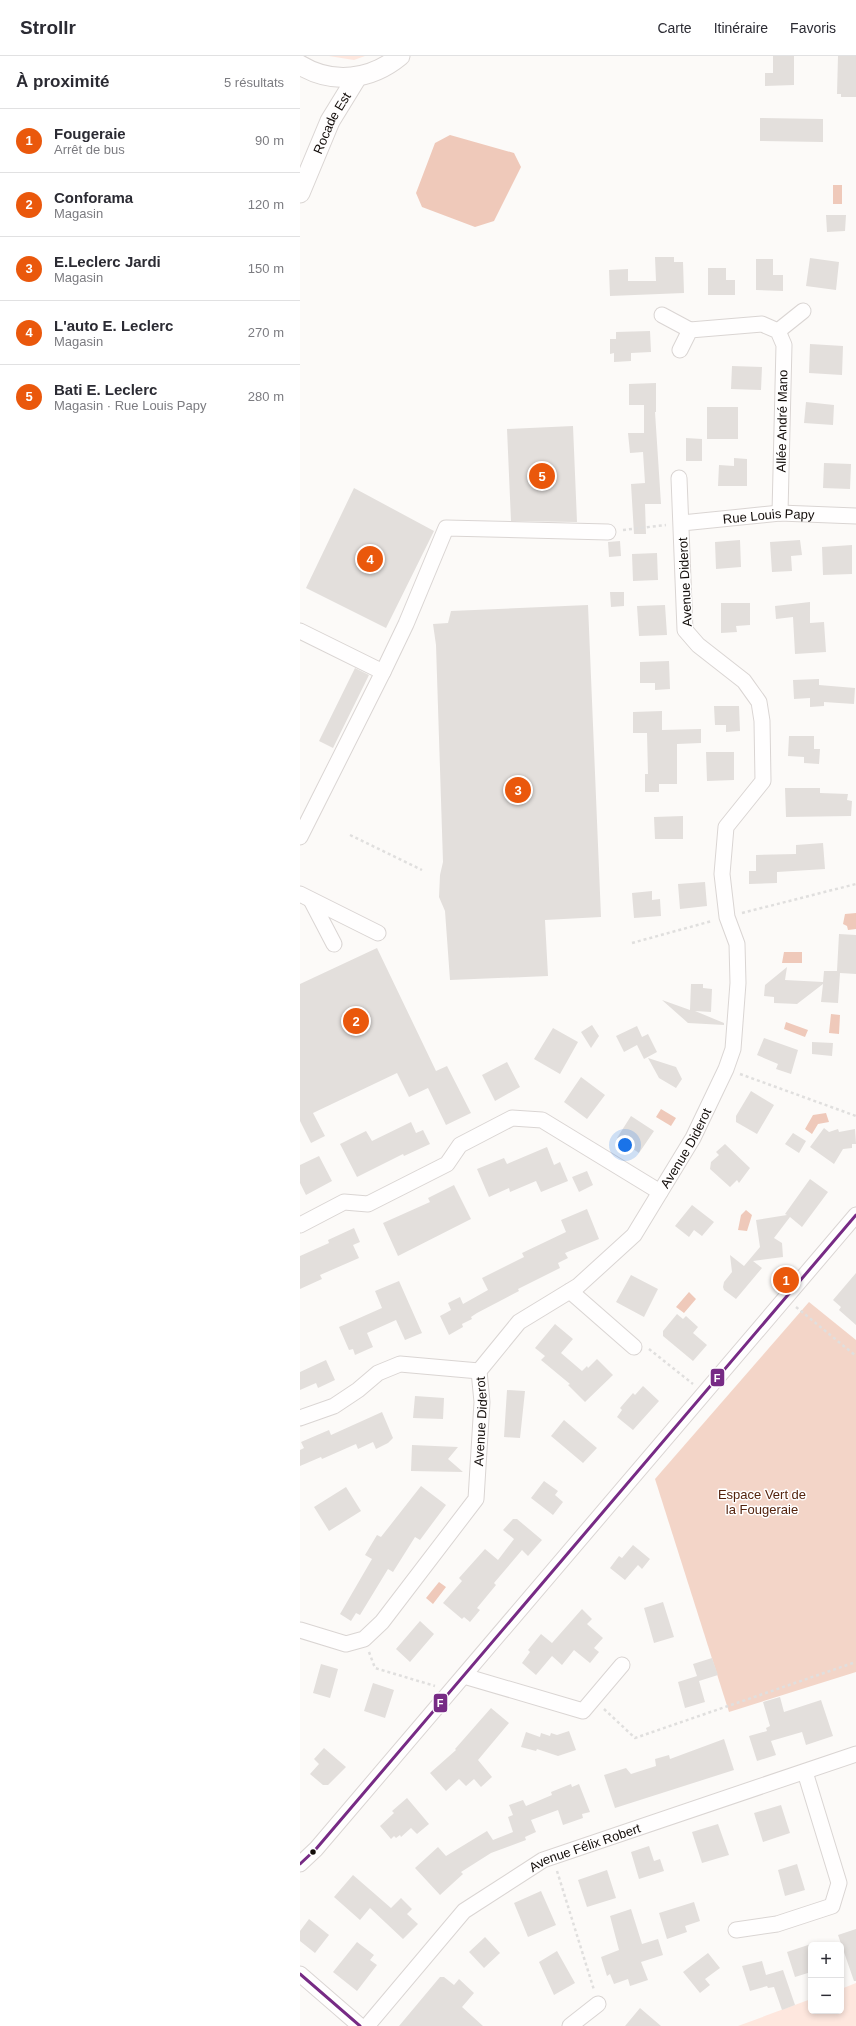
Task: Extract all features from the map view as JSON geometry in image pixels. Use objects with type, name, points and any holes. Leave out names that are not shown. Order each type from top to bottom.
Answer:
[{"type":"main road","points":[[300,65],[310,71],[331,77],[357,77],[372,73],[390,64],[400,56]]},
{"type":"main road","name":"Rocade Est","points":[[300,193],[330,121],[357,77]]},
{"type":"street","points":[[662,316],[690,330],[762,324],[778,332],[803,311]]},
{"type":"street","points":[[680,350],[690,330]]},
{"type":"street","name":"Allée André Mano","points":[[778,332],[784,345],[780,513]]},
{"type":"street","points":[[679,478],[682,523]]},
{"type":"street","name":"Rue Louis Papy","points":[[682,523],[780,513],[856,516]]},
{"type":"street","name":"Avenue Diderot","points":[[300,1630],[346,1644],[364,1639],[382,1622],[476,1499],[482,1402],[479,1371],[519,1322],[578,1286],[634,1235],[693,1138],[726,1069],[733,1049],[738,983],[737,944],[727,917],[722,874],[726,827],[763,781],[762,721],[759,702],[744,681],[698,645],[685,630],[682,523]]},
{"type":"street","points":[[300,837],[406,624],[446,528],[608,532]]},
{"type":"street","points":[[301,634],[383,672]]},
{"type":"street","points":[[306,897],[378,933]]},
{"type":"street","points":[[306,897],[334,944]]},
{"type":"street","points":[[300,1225],[344,1202],[368,1204],[447,1164],[460,1145],[512,1118],[542,1120],[660,1192]]},
{"type":"street","points":[[300,1864],[316,1849],[856,1215]]},
{"type":"street","points":[[570,1291],[634,1347]]},
{"type":"street","points":[[300,1418],[334,1406],[358,1390],[378,1373],[400,1364],[479,1371]]},
{"type":"street","points":[[464,1676],[583,1711],[622,1665]]},
{"type":"street","name":"Avenue Félix Robert","points":[[367,2026],[464,1911],[543,1860],[856,1754]]},
{"type":"street","points":[[736,1930],[777,1924],[832,1906],[839,1883],[805,1772]]},
{"type":"street","points":[[300,1974],[360,2026]]},
{"type":"street","points":[[570,2026],[598,2004]]},
{"type":"path","points":[[608,532],[682,523]]},
{"type":"path","points":[[350,835],[422,870]]},
{"type":"path","points":[[632,943],[856,884]]},
{"type":"path","points":[[726,1069],[856,1116]]},
{"type":"path","points":[[786,1298],[856,1356]]},
{"type":"path","points":[[634,1347],[645,1346],[705,1393]]},
{"type":"path","points":[[364,1639],[375,1668],[450,1691]]},
{"type":"path","points":[[593,1699],[635,1738],[856,1662]]},
{"type":"path","points":[[552,1857],[598,2004]]},
{"type":"shaded area","points":[[329,56],[365,56],[354,60]]},
{"type":"shaded area","points":[[450,135],[514,153],[521,167],[494,221],[475,227],[422,207],[416,193],[435,143]]},
{"type":"shaded area","points":[[833,185],[842,185],[842,204],[833,204]]},
{"type":"shaded area","points":[[856,913],[856,929],[848,930],[847,926],[843,924],[845,914]]},
{"type":"shaded area","points":[[784,952],[802,952],[802,963],[782,963]]},
{"type":"shaded area","points":[[831,1014],[840,1015],[839,1034],[829,1033]]},
{"type":"shaded area","points":[[786,1022],[808,1030],[805,1037],[784,1029]]},
{"type":"shaded area","points":[[661,1109],[676,1118],[671,1126],[656,1117]]},
{"type":"shaded area","points":[[826,1113],[829,1122],[818,1124],[812,1134],[805,1129],[813,1115]]},
{"type":"shaded area","points":[[746,1210],[752,1215],[747,1231],[738,1230],[741,1215]]},
{"type":"shaded area","points":[[689,1292],[696,1299],[684,1313],[676,1307]]},
{"type":"shaded area","points":[[439,1582],[446,1587],[433,1604],[426,1598]]},
{"type":"shaded area","points":[[856,1983],[856,2026],[738,2026],[808,2000],[808,2014],[844,2014],[844,1988]]},
{"type":"green space","name":"Espace Vert de la Fougeraie","points":[[809,1302],[856,1340],[856,1672],[729,1712],[655,1479]]},
{"type":"building","points":[[773,56],[794,56],[794,85],[765,86],[765,73],[773,73]]},
{"type":"building","points":[[838,56],[856,56],[856,97],[841,97],[841,94],[837,94]]},
{"type":"building","points":[[760,118],[823,119],[823,142],[760,141]]},
{"type":"building","points":[[826,215],[846,215],[845,231],[827,232]]},
{"type":"building","points":[[655,257],[674,257],[674,262],[683,262],[684,293],[610,296],[609,270],[628,269],[628,281],[656,281]]},
{"type":"building","points":[[810,258],[839,262],[836,290],[806,286]]},
{"type":"building","points":[[756,259],[773,259],[773,275],[783,275],[783,291],[756,290]]},
{"type":"building","points":[[708,268],[726,268],[726,280],[735,280],[735,295],[708,295]]},
{"type":"building","points":[[650,331],[651,352],[631,353],[631,361],[614,362],[614,353],[610,354],[610,339],[616,339],[616,332]]},
{"type":"building","points":[[810,344],[843,346],[842,375],[809,373]]},
{"type":"building","points":[[732,366],[762,367],[761,390],[731,389]]},
{"type":"building","points":[[656,383],[655,412],[661,504],[645,504],[646,534],[634,534],[631,484],[645,483],[643,452],[630,453],[628,433],[644,433],[644,405],[629,405],[629,384]]},
{"type":"building","points":[[806,402],[834,405],[833,425],[804,423]]},
{"type":"building","points":[[707,407],[738,407],[738,439],[707,439]]},
{"type":"building","points":[[573,426],[577,522],[511,521],[507,429]]},
{"type":"building","points":[[686,438],[702,439],[702,461],[686,461]]},
{"type":"building","points":[[734,458],[747,459],[747,486],[718,486],[719,465],[734,466]]},
{"type":"building","points":[[824,463],[851,464],[850,489],[823,488]]},
{"type":"building","points":[[354,488],[434,531],[386,628],[306,588]]},
{"type":"building","points":[[740,540],[741,567],[716,569],[715,542]]},
{"type":"building","points":[[800,540],[802,555],[791,556],[792,571],[772,572],[770,542]]},
{"type":"building","points":[[620,541],[621,556],[609,557],[608,542]]},
{"type":"building","points":[[852,545],[852,574],[823,575],[822,547]]},
{"type":"building","points":[[657,553],[658,580],[633,581],[632,554]]},
{"type":"building","points":[[610,592],[624,592],[624,606],[611,607]]},
{"type":"building","points":[[810,602],[810,623],[824,622],[826,652],[795,654],[793,617],[776,619],[775,606]]},
{"type":"building","points":[[721,603],[750,603],[750,625],[736,626],[737,632],[721,633]]},
{"type":"building","points":[[588,605],[601,917],[545,920],[548,976],[450,980],[445,911],[439,897],[440,875],[443,862],[436,645],[433,624],[448,623],[451,611]]},
{"type":"building","points":[[665,605],[667,635],[639,636],[637,606]]},
{"type":"building","points":[[669,661],[670,689],[655,690],[655,683],[640,683],[640,662]]},
{"type":"building","points":[[355,668],[369,675],[333,748],[319,741]]},
{"type":"building","points":[[819,679],[819,685],[855,688],[854,704],[824,702],[824,706],[810,707],[810,698],[794,699],[793,680]]},
{"type":"building","points":[[714,706],[739,706],[740,731],[726,732],[726,725],[715,725]]},
{"type":"building","points":[[662,711],[662,730],[701,729],[701,743],[677,744],[677,784],[659,784],[659,792],[645,792],[645,774],[648,774],[647,733],[633,733],[633,712]]},
{"type":"building","points":[[789,736],[814,736],[814,749],[820,749],[819,764],[804,763],[804,757],[788,756]]},
{"type":"building","points":[[706,752],[734,752],[734,780],[707,781]]},
{"type":"building","points":[[785,788],[820,788],[820,793],[848,794],[847,800],[852,801],[851,816],[786,817]]},
{"type":"building","points":[[683,816],[683,839],[655,839],[654,817]]},
{"type":"building","points":[[823,843],[825,869],[777,872],[777,883],[749,884],[749,871],[756,871],[756,855],[796,854],[796,845]]},
{"type":"building","points":[[705,882],[707,906],[680,909],[678,884]]},
{"type":"building","points":[[652,891],[652,900],[660,899],[661,916],[634,918],[632,893]]},
{"type":"building","points":[[839,934],[856,935],[856,974],[840,973],[838,1003],[821,1002],[823,984],[797,1004],[774,1003],[774,997],[764,996],[765,985],[787,967],[785,980],[823,982],[824,971],[837,971]]},
{"type":"building","points":[[377,948],[436,1071],[447,1066],[471,1113],[446,1125],[428,1088],[409,1097],[397,1073],[313,1113],[325,1136],[311,1143],[300,1121],[300,984]]},
{"type":"building","points":[[691,984],[703,984],[703,988],[712,989],[711,1012],[695,1011],[724,1023],[724,1025],[688,1023],[662,1000],[690,1010]]},
{"type":"building","points":[[592,1025],[599,1036],[591,1048],[581,1032]]},
{"type":"building","points":[[637,1026],[642,1037],[648,1034],[657,1052],[644,1059],[637,1045],[624,1052],[616,1036]]},
{"type":"building","points":[[553,1028],[578,1042],[560,1074],[534,1059]]},
{"type":"building","points":[[764,1038],[798,1050],[791,1074],[776,1069],[778,1064],[757,1055]]},
{"type":"building","points":[[812,1042],[833,1043],[832,1056],[812,1054]]},
{"type":"building","points":[[648,1058],[676,1067],[682,1079],[676,1088],[659,1078]]},
{"type":"building","points":[[507,1062],[520,1087],[495,1101],[482,1075]]},
{"type":"building","points":[[581,1077],[605,1095],[587,1119],[564,1102]]},
{"type":"building","points":[[751,1091],[774,1105],[757,1134],[736,1122],[736,1116]]},
{"type":"building","points":[[631,1116],[654,1131],[639,1153],[617,1138]]},
{"type":"building","points":[[411,1122],[416,1133],[423,1130],[430,1144],[404,1156],[403,1154],[357,1177],[340,1144],[366,1131],[372,1141]]},
{"type":"building","points":[[824,1128],[829,1132],[838,1129],[839,1132],[855,1129],[856,1144],[852,1144],[852,1148],[843,1149],[834,1164],[810,1147]]},
{"type":"building","points":[[793,1133],[806,1141],[799,1153],[785,1144]]},
{"type":"building","points":[[725,1144],[750,1168],[739,1183],[737,1180],[730,1187],[710,1169],[711,1162],[719,1155],[716,1152]]},
{"type":"building","points":[[547,1147],[554,1165],[560,1162],[568,1181],[541,1192],[536,1181],[510,1192],[509,1188],[489,1197],[477,1169],[504,1158],[507,1164]]},
{"type":"building","points":[[319,1156],[332,1181],[306,1195],[300,1183],[300,1165]]},
{"type":"building","points":[[587,1171],[593,1185],[579,1192],[572,1177]]},
{"type":"building","points":[[810,1179],[828,1192],[802,1227],[790,1217],[774,1238],[782,1243],[783,1257],[753,1261],[762,1268],[736,1299],[724,1290],[723,1287],[724,1282],[732,1272],[730,1255],[744,1266],[760,1247],[756,1220],[787,1215],[785,1214]]},
{"type":"building","points":[[454,1185],[471,1219],[398,1256],[383,1223],[430,1202],[428,1198]]},
{"type":"building","points":[[692,1205],[714,1222],[702,1236],[694,1230],[689,1237],[675,1226]]},
{"type":"building","points":[[587,1209],[599,1239],[565,1253],[568,1258],[558,1263],[560,1268],[518,1289],[519,1291],[477,1313],[471,1317],[472,1319],[462,1324],[463,1327],[449,1335],[440,1316],[451,1310],[448,1303],[460,1297],[463,1304],[488,1290],[482,1278],[524,1257],[522,1253],[566,1232],[561,1220]]},
{"type":"building","points":[[354,1228],[360,1242],[353,1245],[359,1258],[320,1275],[322,1279],[300,1289],[300,1256],[329,1243],[328,1240]]},
{"type":"building","points":[[856,1273],[856,1325],[839,1310],[841,1307],[833,1300]]},
{"type":"building","points":[[631,1275],[658,1289],[644,1317],[616,1302]]},
{"type":"building","points":[[399,1281],[422,1333],[405,1340],[396,1320],[367,1333],[373,1347],[355,1355],[353,1349],[349,1350],[339,1327],[382,1308],[375,1291]]},
{"type":"building","points":[[677,1314],[683,1319],[686,1316],[698,1327],[693,1333],[707,1345],[693,1361],[663,1336],[663,1331]]},
{"type":"building","points":[[555,1324],[573,1339],[561,1353],[582,1371],[587,1366],[588,1368],[597,1359],[613,1375],[585,1402],[568,1385],[570,1384],[541,1360],[545,1356],[535,1348]]},
{"type":"building","points":[[326,1360],[335,1380],[318,1388],[316,1383],[300,1390],[300,1372]]},
{"type":"building","points":[[643,1386],[659,1401],[633,1430],[617,1417],[622,1410],[620,1408],[633,1393],[635,1395]]},
{"type":"building","points":[[507,1390],[525,1391],[520,1438],[504,1437]]},
{"type":"building","points":[[415,1396],[444,1398],[443,1419],[413,1418]]},
{"type":"building","points":[[382,1412],[393,1438],[388,1443],[376,1449],[373,1442],[358,1449],[356,1444],[322,1459],[321,1457],[300,1466],[300,1450],[304,1448],[301,1442],[329,1430],[331,1435]]},
{"type":"building","points":[[564,1420],[597,1448],[583,1463],[551,1436]]},
{"type":"building","points":[[412,1445],[458,1447],[448,1459],[463,1472],[411,1471]]},
{"type":"building","points":[[544,1481],[558,1491],[555,1495],[563,1502],[553,1515],[531,1498]]},
{"type":"building","points":[[421,1486],[446,1505],[420,1540],[415,1537],[393,1572],[388,1569],[360,1615],[356,1613],[351,1621],[340,1614],[372,1559],[365,1555],[377,1535],[381,1537]]},
{"type":"building","points":[[346,1487],[361,1511],[329,1531],[314,1507]]},
{"type":"building","points":[[513,1519],[517,1519],[542,1540],[528,1556],[522,1550],[494,1583],[496,1585],[477,1608],[480,1610],[470,1622],[464,1617],[462,1619],[443,1603],[462,1581],[459,1578],[485,1549],[498,1560],[514,1539],[503,1530]]},
{"type":"building","points":[[633,1545],[650,1559],[642,1569],[638,1565],[625,1580],[610,1568],[619,1556],[622,1558]]},
{"type":"building","points":[[663,1602],[674,1637],[654,1643],[644,1608]]},
{"type":"building","points":[[582,1609],[592,1619],[587,1624],[603,1638],[594,1648],[599,1652],[590,1663],[574,1650],[562,1665],[552,1656],[536,1675],[522,1663],[530,1652],[528,1650],[541,1634],[552,1643]]},
{"type":"building","points":[[420,1621],[434,1634],[410,1662],[396,1649]]},
{"type":"building","points":[[712,1658],[718,1675],[699,1681],[705,1702],[685,1708],[678,1682],[697,1676],[693,1664]]},
{"type":"building","points":[[321,1664],[338,1669],[330,1698],[313,1693]]},
{"type":"building","points":[[373,1683],[394,1690],[385,1718],[364,1711]]},
{"type":"building","points":[[780,1697],[784,1712],[821,1700],[833,1736],[806,1745],[802,1732],[771,1741],[776,1755],[757,1761],[749,1736],[767,1731],[766,1728],[770,1726],[763,1702]]},
{"type":"building","points":[[491,1708],[509,1723],[478,1760],[492,1777],[481,1787],[474,1779],[466,1786],[459,1779],[446,1791],[430,1773],[456,1750],[455,1749]]},
{"type":"building","points":[[569,1731],[576,1750],[558,1756],[537,1749],[536,1751],[521,1747],[526,1732],[540,1737],[541,1733],[550,1736],[551,1733],[557,1735]]},
{"type":"building","points":[[724,1739],[734,1770],[615,1808],[604,1775],[626,1768],[631,1774],[656,1766],[655,1759],[669,1755],[670,1759]]},
{"type":"building","points":[[324,1748],[346,1767],[328,1785],[323,1785],[310,1774],[319,1764],[314,1759]]},
{"type":"building","points":[[571,1784],[572,1787],[579,1784],[590,1812],[582,1814],[583,1818],[563,1825],[558,1810],[531,1820],[536,1832],[525,1837],[526,1840],[491,1853],[461,1872],[463,1874],[440,1895],[415,1868],[438,1847],[446,1856],[487,1831],[493,1840],[513,1832],[508,1817],[513,1815],[509,1805],[523,1800],[526,1806],[552,1795],[551,1792]]},
{"type":"building","points":[[407,1798],[429,1824],[417,1834],[411,1828],[401,1837],[400,1835],[396,1838],[394,1836],[391,1839],[380,1826],[394,1813],[392,1811]]},
{"type":"building","points":[[781,1805],[790,1833],[763,1842],[754,1813]]},
{"type":"building","points":[[718,1824],[729,1855],[702,1863],[692,1832]]},
{"type":"building","points":[[649,1846],[654,1861],[660,1859],[664,1871],[639,1879],[631,1852]]},
{"type":"building","points":[[797,1864],[805,1890],[785,1896],[778,1870]]},
{"type":"building","points":[[607,1870],[616,1898],[587,1907],[578,1880]]},
{"type":"building","points":[[353,1875],[391,1908],[401,1898],[412,1909],[407,1914],[418,1924],[403,1939],[370,1908],[360,1920],[334,1897]]},
{"type":"building","points":[[541,1891],[556,1925],[528,1937],[514,1903]]},
{"type":"building","points":[[694,1902],[700,1921],[685,1926],[687,1932],[667,1939],[659,1913]]},
{"type":"building","points":[[631,1909],[642,1944],[658,1939],[663,1955],[641,1962],[648,1980],[630,1986],[628,1979],[614,1984],[610,1974],[607,1976],[601,1957],[619,1950],[610,1916]]},
{"type":"building","points":[[309,1919],[329,1935],[315,1953],[300,1941],[300,1931]]},
{"type":"building","points":[[856,1929],[856,1981],[854,1981],[844,1952],[844,1942],[840,1942],[838,1935]]},
{"type":"building","points":[[485,1937],[500,1953],[484,1968],[469,1952]]},
{"type":"building","points":[[357,1942],[374,1955],[370,1960],[377,1965],[357,1991],[333,1972]]},
{"type":"building","points":[[808,1945],[808,1973],[795,1977],[787,1952]]},
{"type":"building","points":[[557,1951],[575,1983],[554,1995],[539,1962]]},
{"type":"building","points":[[708,1953],[720,1968],[705,1979],[710,1985],[700,1993],[683,1972]]},
{"type":"building","points":[[762,1961],[766,1975],[783,1970],[795,2005],[782,2010],[774,1987],[768,1988],[767,1986],[750,1991],[742,1966]]},
{"type":"building","points":[[440,1977],[444,1977],[454,1985],[459,1979],[474,1993],[462,2007],[483,2026],[399,2026]]},
{"type":"building","points":[[640,2008],[661,2026],[625,2026]]},
{"type":"transit line","name":"F","points":[[300,1864],[316,1849],[856,1215]]},
{"type":"transit line","name":"F","points":[[300,1974],[360,2026]]},
{"type":"place","name":"Bati E. Leclerc","points":[[542,476]]},
{"type":"place","name":"L'auto E. Leclerc","points":[[370,559]]},
{"type":"place","name":"E.Leclerc Jardi","points":[[518,790]]},
{"type":"place","name":"Conforama","points":[[356,1021]]},
{"type":"place","name":"Fougeraie","points":[[786,1280]]}]
